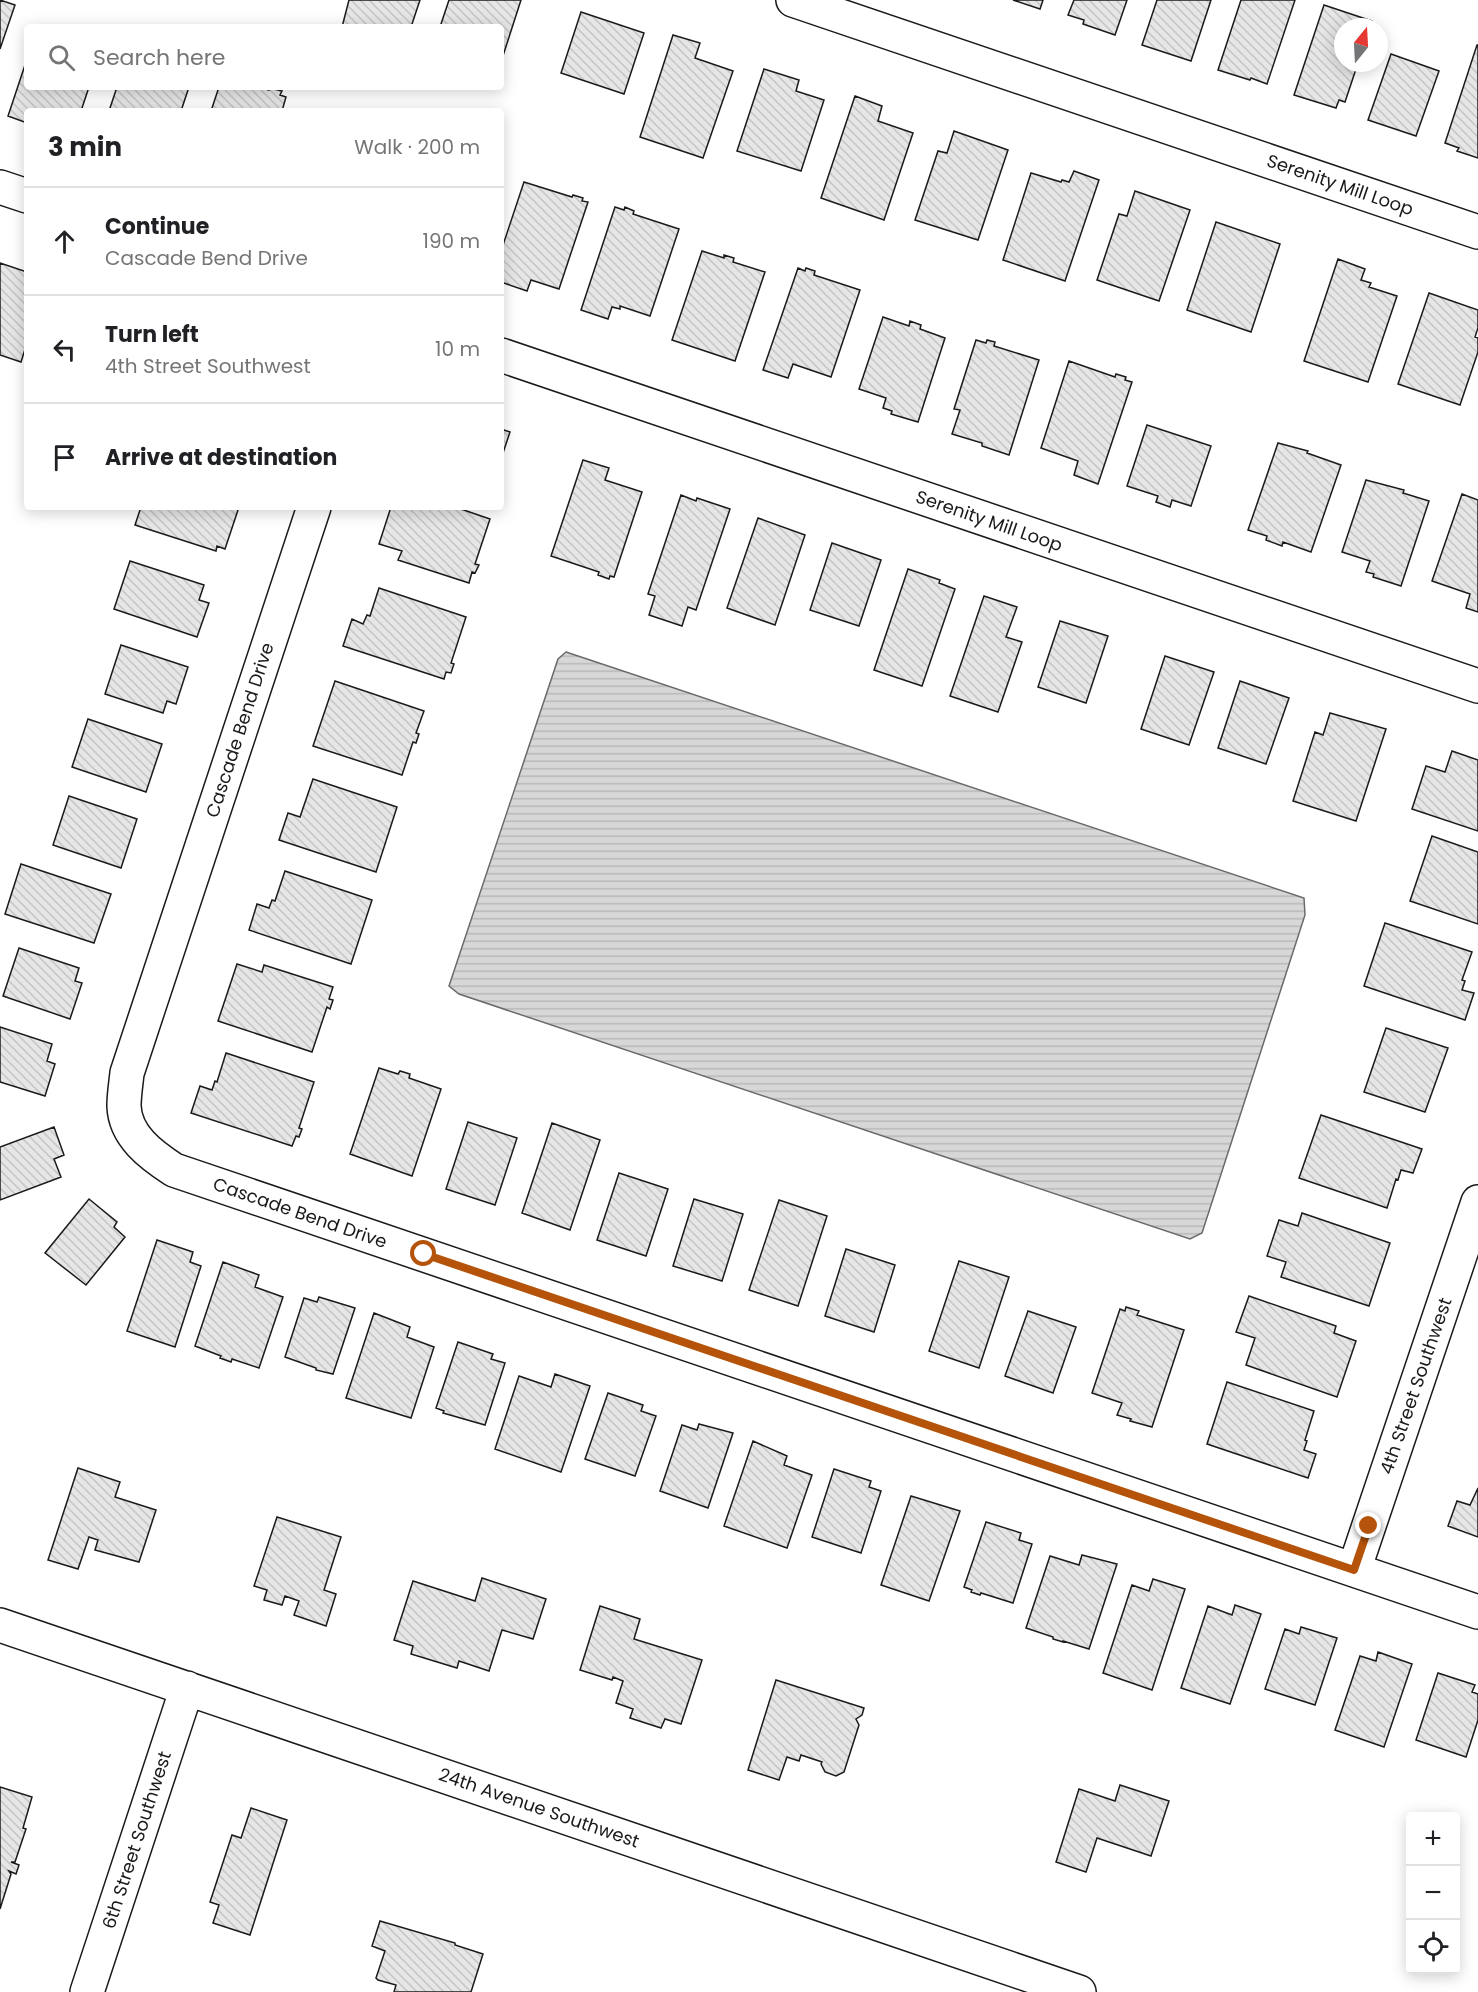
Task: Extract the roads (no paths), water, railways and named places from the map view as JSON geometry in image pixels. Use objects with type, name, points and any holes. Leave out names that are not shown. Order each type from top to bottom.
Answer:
[{"type":"street","name":"Serenity Mill Loop","points":[[793,0],[1478,232]]},
{"type":"street","points":[[0,187],[24,195]]},
{"type":"street","name":"Serenity Mill Loop","points":[[504,356],[1478,687]]},
{"type":"street","name":"Cascade Bend Drive","points":[[313,510],[127,1073],[124,1107],[131,1131],[149,1154],[174,1170],[1478,1612]]},
{"type":"street","name":"4th Street Southwest","points":[[1354,1570],[1478,1202]]},
{"type":"street","name":"24th Avenue Southwest","points":[[0,1625],[1079,1992]]},
{"type":"street","name":"6th Street Southwest","points":[[87,1992],[187,1688]]}]
